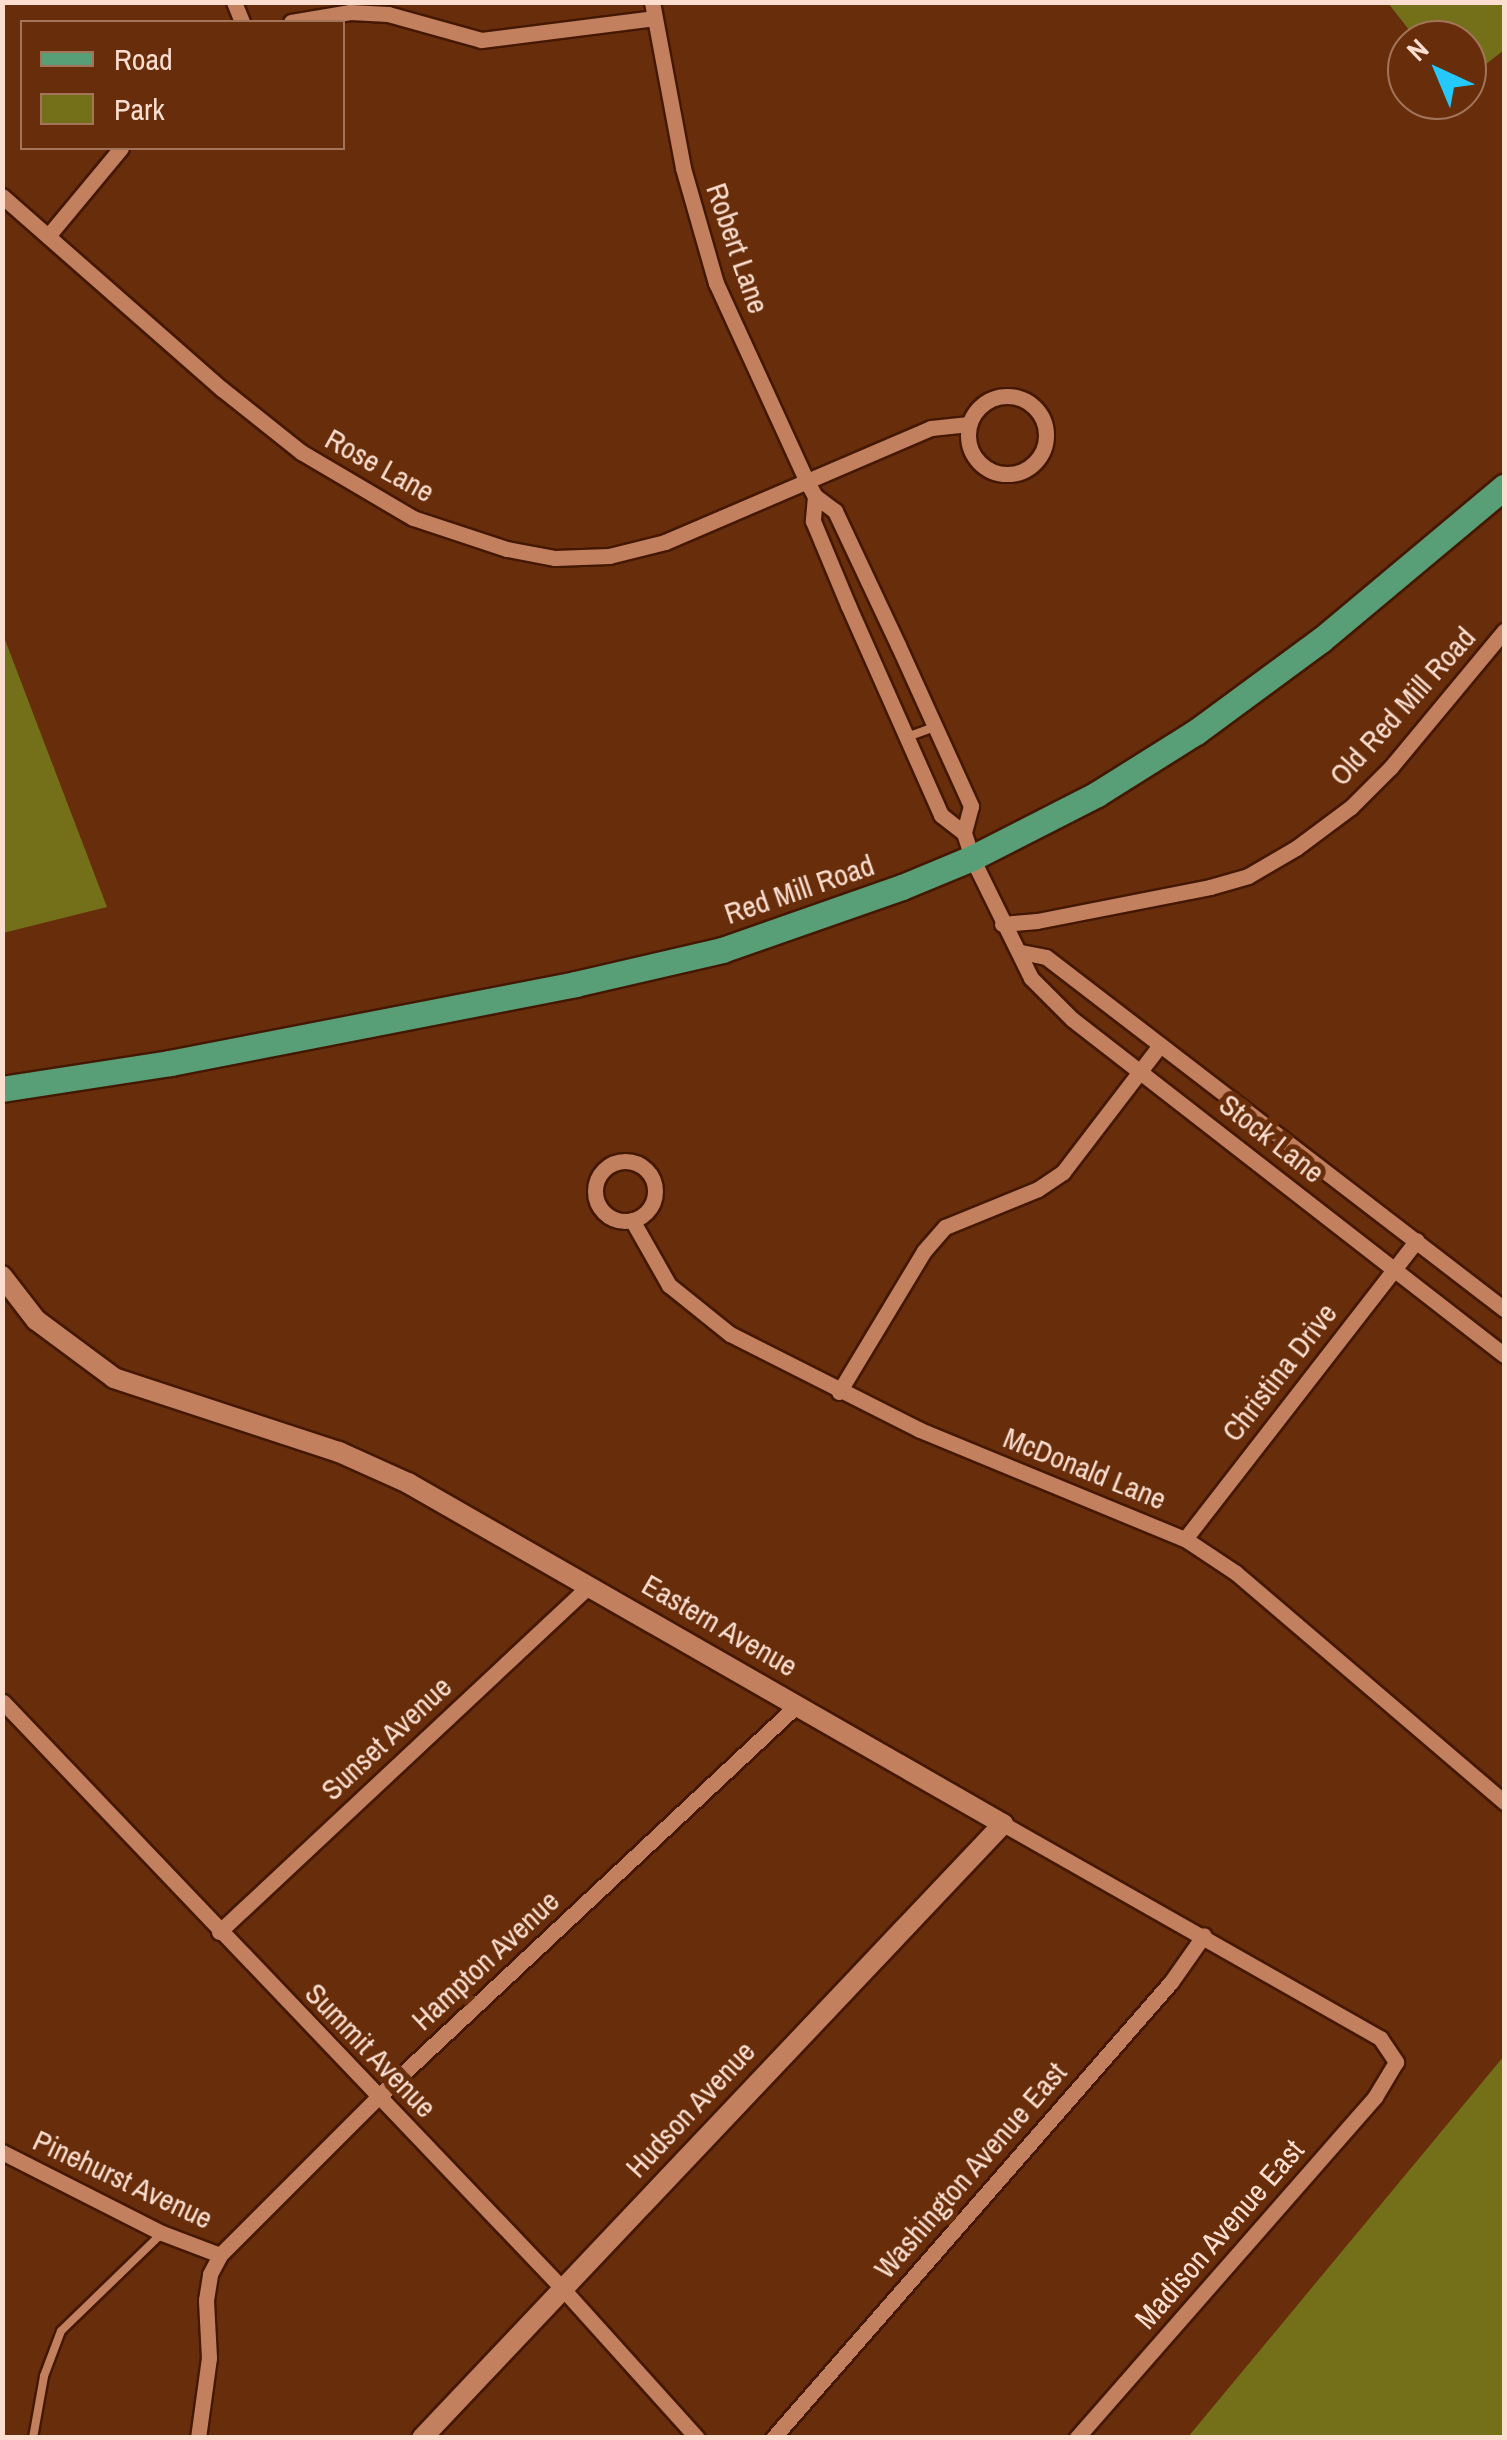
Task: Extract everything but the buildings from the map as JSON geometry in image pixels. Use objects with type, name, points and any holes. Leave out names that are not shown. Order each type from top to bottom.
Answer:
[{"type":"main road","name":"Red Mill Road","points":[[2,1088],[170,1063],[576,984],[722,950],[822,918],[968,846],[1097,794],[1258,689],[1438,546],[1504,486]]},
{"type":"street","points":[[303,20],[350,12],[388,14],[481,40],[653,10]]},
{"type":"street","name":"Robert Lane","points":[[653,10],[698,231],[726,308],[806,480],[815,496],[835,511],[935,726],[970,806],[968,846]]},
{"type":"street","points":[[48,236],[118,150]]},
{"type":"street","name":"Rose Lane","points":[[2,196],[301,452],[400,511],[460,537],[555,558],[610,556],[665,542],[931,428],[969,424]]},
{"type":"street","points":[[1006,395],[1019,397],[1039,412],[1046,436],[1044,448],[1027,468],[1001,474],[978,462],[970,450],[969,424],[983,404],[1006,395]]},
{"type":"street","name":"Robert Lane","points":[[815,496],[813,521],[907,737],[941,814],[968,846]]},
{"type":"street","name":"Old Red Mill Road","points":[[1002,924],[1210,887],[1264,867],[1296,848],[1364,794],[1504,632]]},
{"type":"street","name":"Stock Lane","points":[[968,846],[1031,978],[1072,1020],[1394,1270],[1501,1346]]},
{"type":"street","name":"Stock Lane","points":[[1021,952],[1046,958],[1504,1309]]},
{"type":"street","points":[[839,1392],[924,1251],[945,1227],[1038,1189],[1062,1172],[1160,1046]]},
{"type":"street","name":"McDonald Lane","points":[[620,1160],[640,1164],[654,1180],[656,1190],[649,1209],[632,1220],[613,1218],[596,1196],[603,1170],[620,1160]]},
{"type":"street","name":"McDonald Lane","points":[[632,1220],[669,1285],[730,1334],[920,1430],[1186,1538],[1236,1573],[1504,1802]]},
{"type":"street","name":"Christina Drive","points":[[1186,1538],[1417,1240]]},
{"type":"street","name":"Eastern Avenue","points":[[2,1276],[36,1320],[114,1378],[339,1452],[408,1483],[1380,2038],[1396,2062]]},
{"type":"street","name":"Sunset Avenue","points":[[220,1932],[590,1584]]},
{"type":"street","name":"Summit Avenue","points":[[2,1702],[563,2290],[697,2438]]},
{"type":"street","name":"Hampton Avenue","points":[[198,2438],[208,2358],[206,2300],[210,2274],[220,2255],[378,2097],[797,1705]]},
{"type":"street","name":"Hudson Avenue","points":[[422,2438],[1004,1824]]},
{"type":"street","name":"Washington Avenue East","points":[[773,2438],[1171,1982],[1204,1935]]},
{"type":"street","name":"Madison Avenue East","points":[[1077,2438],[1375,2097],[1396,2062]]},
{"type":"street","name":"Pinehurst Avenue","points":[[2,2152],[162,2232],[220,2255]]},
{"type":"lane","points":[[907,737],[935,726]]},
{"type":"lane","points":[[33,2438],[44,2376],[62,2330],[162,2232]]},
{"type":"green space","points":[[1388,3],[1504,3],[1504,50],[1487,63],[1487,20],[1401,20]]},
{"type":"green space","points":[[2,632],[107,907],[3,933],[2,933]]},
{"type":"green space","points":[[1504,2056],[1504,2437],[1188,2437]]}]
